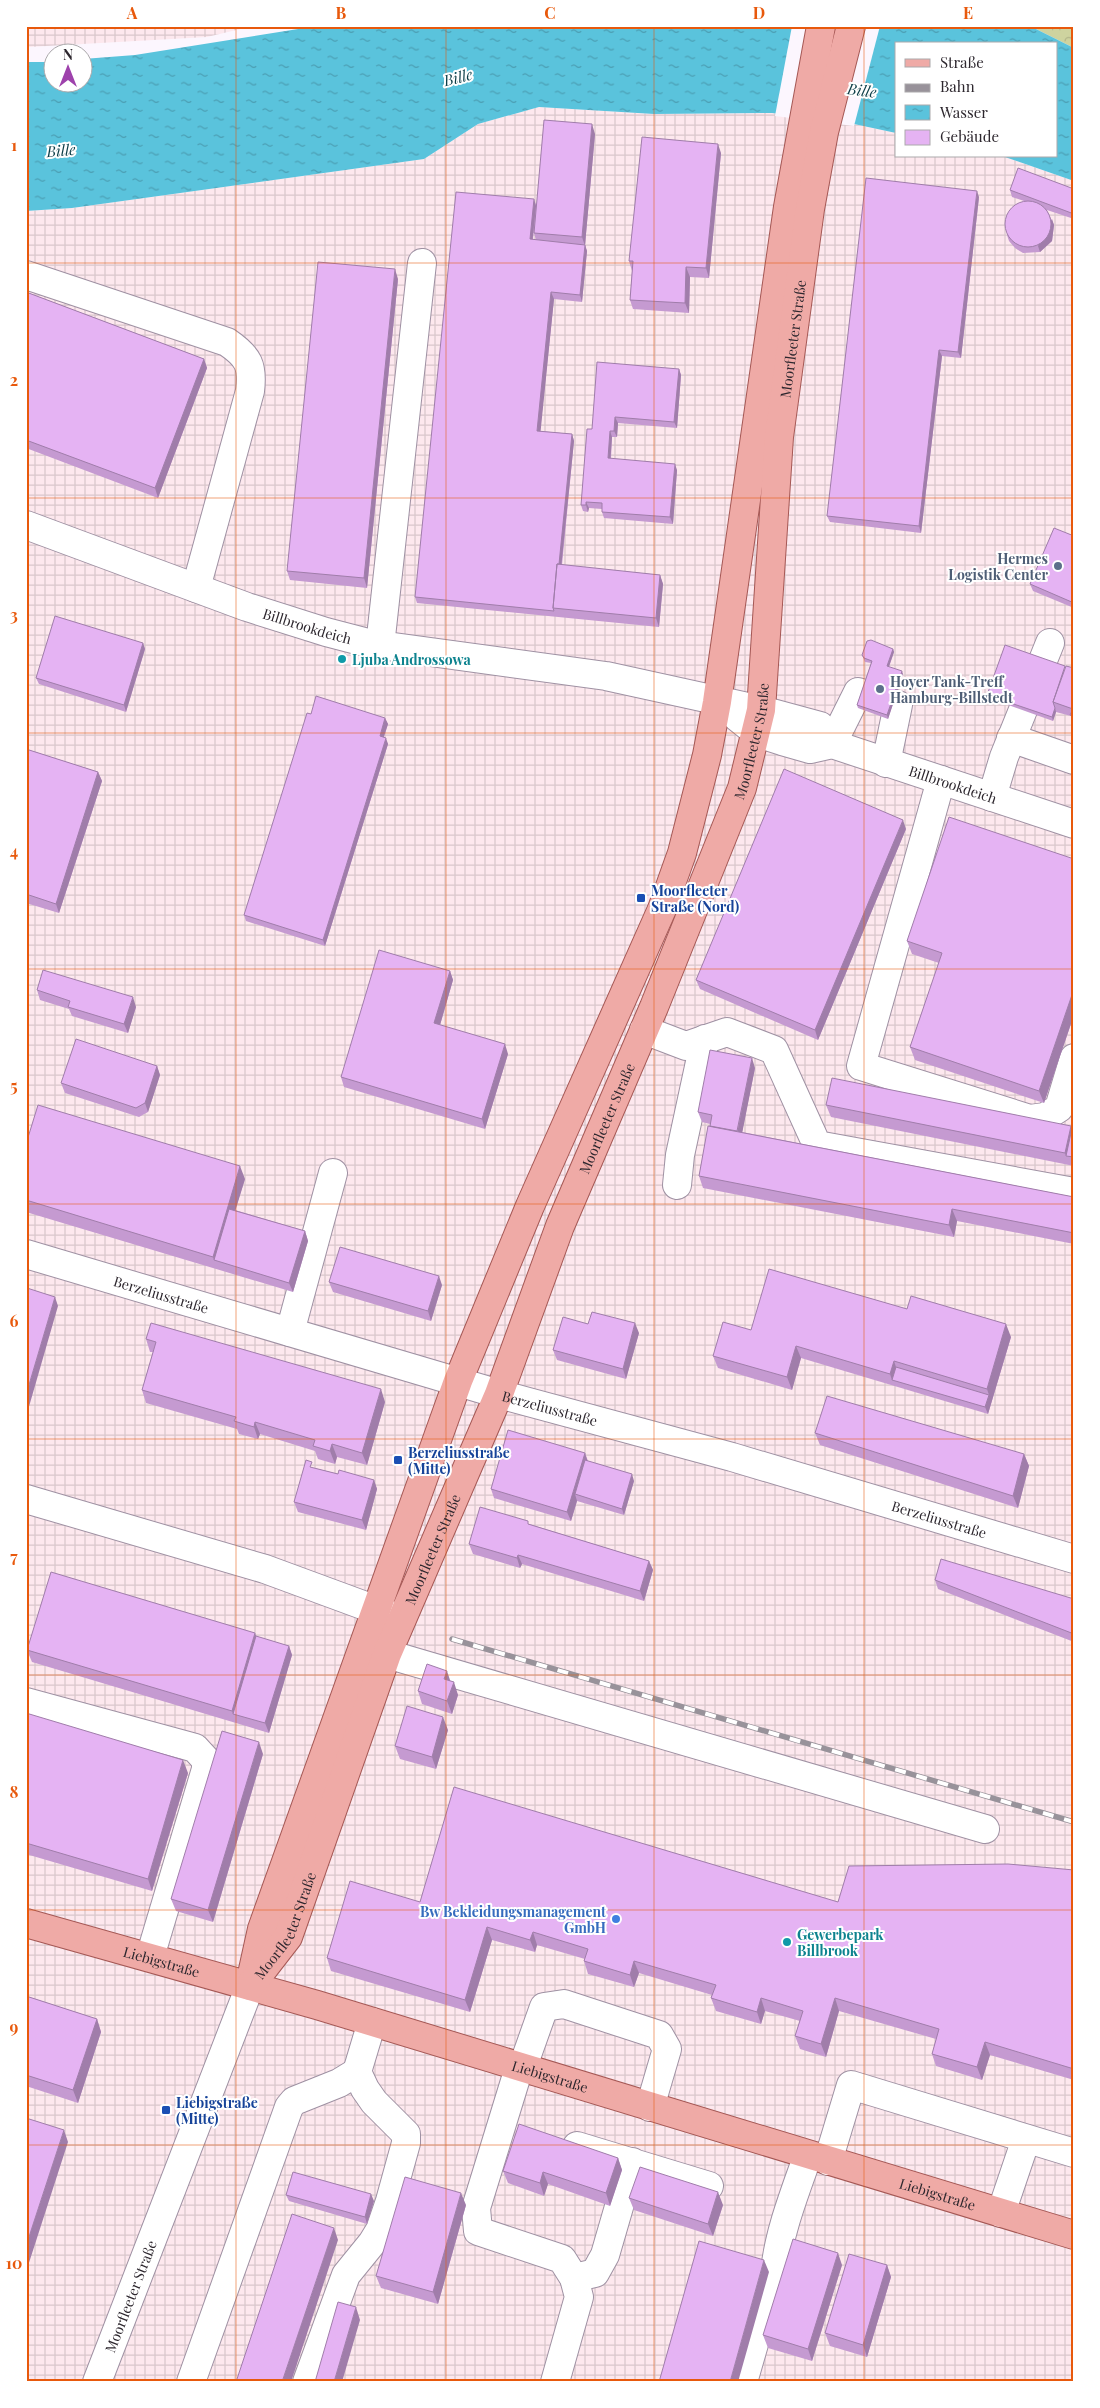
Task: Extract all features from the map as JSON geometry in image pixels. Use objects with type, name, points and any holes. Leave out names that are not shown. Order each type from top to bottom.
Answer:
[{"type":"main road","points":[[799,208],[813,131],[821,26]]},
{"type":"main road","points":[[813,131],[851,26]]},
{"type":"main road","name":"Moorfleeter Straße","points":[[250,1986],[288,1937],[375,1649],[375,1610],[458,1381],[530,1206],[662,909],[682,853],[707,755],[717,702],[799,208]]},
{"type":"main road","name":"Moorfleeter Straße","points":[[375,1649],[402,1620],[499,1394],[560,1226],[644,1030],[742,788],[759,721],[779,437],[799,208]]},
{"type":"main road","name":"Liebigstraße","points":[[26,1923],[372,2022],[521,2069],[1074,2235]]},
{"type":"street","points":[[380,646],[422,263]]},
{"type":"street","points":[[26,275],[227,342],[239,350],[248,361],[252,373],[250,391],[196,588]]},
{"type":"street","name":"Billbrookdeich","points":[[26,526],[196,588],[326,632],[380,646],[597,674],[717,702],[759,721],[820,726],[832,744],[1074,824]]},
{"type":"street","points":[[992,797],[1011,738],[1050,643]]},
{"type":"street","points":[[832,744],[858,692],[898,704],[886,763]]},
{"type":"street","points":[[1011,738],[1074,760]]},
{"type":"street","points":[[941,780],[861,1066],[1030,1119],[1046,1117],[1059,1108],[1074,1058]]},
{"type":"street","points":[[644,1030],[686,1046],[727,1032],[774,1050],[818,1145],[1074,1192]]},
{"type":"street","points":[[677,1185],[680,1155],[706,1039]]},
{"type":"street","points":[[290,1332],[333,1173]]},
{"type":"street","name":"Berzeliusstraße","points":[[26,1254],[499,1394],[732,1457],[1074,1559]]},
{"type":"street","points":[[26,1499],[265,1569],[402,1620]]},
{"type":"street","points":[[375,1649],[985,1829]]},
{"type":"street","points":[[26,1702],[195,1748],[206,1760],[206,1769],[150,1957]]},
{"type":"street","name":"Moorfleeter Straße","points":[[97,2382],[250,1986]]},
{"type":"street","points":[[555,2382],[579,2297],[574,2278],[562,2259],[478,2231],[476,2208],[501,2123],[544,2007],[564,2004],[659,2035],[667,2049],[650,2107]]},
{"type":"street","points":[[191,2382],[289,2107],[294,2101],[340,2083],[357,2072],[372,2022]]},
{"type":"street","points":[[307,2382],[346,2274],[372,2243],[380,2230],[406,2143],[406,2134],[374,2102],[357,2072]]},
{"type":"street","points":[[743,2382],[775,2271],[793,2198],[818,2158],[851,2085],[1074,2153]]},
{"type":"street","points":[[501,2123],[529,2131]]},
{"type":"street","points":[[1001,2213],[1026,2139]]},
{"type":"street","points":[[557,2140],[709,2186]]},
{"type":"street","points":[[574,2278],[596,2273],[605,2255],[632,2162]]},
{"type":"shaded area","points":[[26,26],[253,26],[207,37],[92,43],[42,42],[42,46],[26,47]]},
{"type":"shaded area","points":[[539,107],[654,114],[772,113],[854,124],[895,133],[895,158],[1008,158],[1074,181],[1074,2382],[26,2382],[26,211],[72,208],[424,159],[478,124]]},
{"type":"green space","points":[[1030,26],[1074,26],[1074,48]]},
{"type":"water","name":"Bille","points":[[317,26],[1030,26],[1074,48],[1074,181],[1008,158],[1058,158],[1058,42],[895,42],[895,133],[854,124],[772,113],[654,114],[539,107],[478,124],[424,159],[72,208],[26,211],[26,62],[42,62],[42,92],[92,92],[92,58],[135,55]]},
{"type":"pier","points":[[792,26],[880,26],[854,126],[775,116]]},
{"type":"building","points":[[544,120],[592,124],[582,237],[534,233]]},
{"type":"building","points":[[642,137],[718,144],[706,268],[686,267],[685,303],[630,300],[633,261],[629,261]]},
{"type":"building","points":[[1018,168],[1074,189],[1074,214],[1010,190]]},
{"type":"building","points":[[866,178],[977,191],[958,352],[939,350],[919,526],[827,516]]},
{"type":"building","points":[[456,192],[534,199],[530,239],[585,245],[580,295],[551,292],[537,431],[572,434],[559,564],[557,564],[554,611],[415,597]]},
{"type":"building","points":[[1023,201],[1033,201],[1047,211],[1051,224],[1047,237],[1041,243],[1033,247],[1023,247],[1009,237],[1005,229],[1005,219],[1015,205]]},
{"type":"building","points":[[318,262],[395,269],[364,578],[287,571]]},
{"type":"building","points":[[26,292],[204,359],[155,488],[26,440]]},
{"type":"building","points":[[597,362],[679,369],[674,422],[615,417],[614,431],[610,431],[608,458],[675,464],[670,517],[602,512],[602,503],[586,502],[586,505],[581,505],[587,429],[592,429]]},
{"type":"building","name":"Hermes Logistik Center","points":[[1054,528],[1074,536],[1074,603],[1030,584]]},
{"type":"building","points":[[557,564],[660,575],[656,618],[553,608]]},
{"type":"building","points":[[55,616],[143,643],[124,705],[36,678]]},
{"type":"building","points":[[871,640],[893,649],[887,666],[902,671],[887,715],[857,705],[872,661],[864,658],[862,655],[867,641]]},
{"type":"building","points":[[1005,645],[1065,666],[1053,702],[1055,708],[1052,717],[987,695]]},
{"type":"building","points":[[1066,666],[1074,668],[1074,717],[1070,715],[1073,709],[1053,702]]},
{"type":"building","points":[[316,696],[385,718],[380,736],[386,738],[323,940],[244,915],[307,713],[311,714]]},
{"type":"building","points":[[26,749],[98,772],[56,904],[26,894]]},
{"type":"building","points":[[784,769],[903,820],[815,1030],[696,980]]},
{"type":"building","points":[[949,817],[1074,859],[1074,989],[1039,1091],[910,1047],[942,953],[907,941]]},
{"type":"building","points":[[379,950],[450,971],[434,1023],[505,1044],[482,1119],[341,1077]]},
{"type":"building","points":[[43,970],[133,997],[124,1024],[68,1007],[70,1001],[37,990]]},
{"type":"building","points":[[76,1039],[157,1066],[145,1103],[136,1108],[61,1083]]},
{"type":"building","points":[[710,1050],[752,1058],[737,1131],[710,1126],[712,1115],[698,1112]]},
{"type":"building","points":[[832,1078],[1071,1126],[1065,1153],[826,1105]]},
{"type":"building","points":[[38,1105],[240,1166],[213,1257],[26,1200],[26,1144]]},
{"type":"building","points":[[1074,1119],[1074,1157],[1066,1156]]},
{"type":"building","points":[[708,1126],[1074,1197],[1074,1233],[952,1209],[949,1225],[699,1176]]},
{"type":"building","points":[[229,1209],[305,1231],[289,1283],[214,1260]]},
{"type":"building","points":[[340,1247],[439,1276],[428,1311],[329,1282]]},
{"type":"building","points":[[769,1269],[907,1309],[911,1296],[1006,1324],[987,1389],[894,1361],[890,1374],[796,1346],[787,1377],[713,1356],[723,1322],[751,1330]]},
{"type":"building","points":[[27,1288],[55,1297],[26,1395],[26,1290]]},
{"type":"building","points":[[592,1312],[635,1323],[623,1369],[553,1350],[563,1317],[588,1324]]},
{"type":"building","points":[[151,1323],[381,1389],[362,1453],[332,1444],[330,1451],[313,1446],[315,1440],[255,1422],[254,1427],[234,1421],[236,1417],[142,1390],[156,1342],[146,1339]]},
{"type":"building","points":[[896,1367],[989,1395],[985,1407],[892,1380]]},
{"type":"building","points":[[827,1396],[1024,1454],[1013,1496],[815,1433]]},
{"type":"building","points":[[508,1430],[585,1453],[567,1512],[491,1489]]},
{"type":"building","points":[[306,1460],[312,1462],[310,1467],[338,1474],[339,1470],[374,1480],[362,1520],[294,1502]]},
{"type":"building","points":[[585,1460],[632,1474],[622,1509],[575,1494]]},
{"type":"building","points":[[480,1507],[528,1521],[528,1524],[649,1561],[640,1591],[518,1555],[517,1558],[469,1544]]},
{"type":"building","points":[[941,1559],[1074,1599],[1074,1634],[935,1580]]},
{"type":"building","points":[[51,1572],[255,1633],[232,1711],[27,1650]]},
{"type":"building","points":[[256,1636],[289,1646],[265,1723],[233,1714]]},
{"type":"building","points":[[427,1664],[447,1671],[444,1679],[454,1682],[447,1701],[418,1691]]},
{"type":"building","points":[[407,1706],[443,1717],[432,1757],[395,1746]]},
{"type":"building","points":[[26,1713],[183,1760],[148,1879],[26,1843]]},
{"type":"building","points":[[222,1731],[259,1742],[208,1910],[171,1899]]},
{"type":"building","name":"Gewerbepark Billbrook","points":[[454,1787],[838,1902],[849,1866],[1008,1864],[1074,1870],[1074,2069],[985,2042],[977,2067],[932,2054],[939,2029],[835,1998],[821,2044],[795,2036],[803,2011],[761,1998],[757,2012],[711,1998],[716,1985],[634,1961],[630,1975],[584,1961],[588,1949],[533,1932],[530,1940],[487,1927],[465,2000],[327,1958],[350,1881],[420,1902]]},
{"type":"building","points":[[26,1996],[97,2019],[73,2090],[26,2075]]},
{"type":"building","points":[[26,2118],[64,2130],[26,2246]]},
{"type":"building","points":[[519,2124],[618,2158],[606,2193],[543,2172],[540,2183],[503,2171]]},
{"type":"building","points":[[640,2167],[718,2192],[708,2224],[629,2198]]},
{"type":"building","points":[[293,2172],[371,2194],[365,2217],[286,2195]]},
{"type":"building","points":[[405,2177],[461,2193],[433,2292],[376,2276]]},
{"type":"building","points":[[292,2214],[334,2228],[282,2382],[236,2382]]},
{"type":"building","points":[[793,2239],[838,2253],[808,2349],[763,2335]]},
{"type":"building","points":[[699,2241],[764,2260],[730,2382],[659,2382]]},
{"type":"building","points":[[849,2254],[887,2265],[863,2345],[825,2333]]},
{"type":"building","points":[[338,2302],[356,2307],[334,2382],[315,2382]]},
{"type":"railway","points":[[452,1639],[1074,1822]]},
{"type":"place","name":"Hermes Logistik Center","points":[[1058,566]]},
{"type":"place","name":"Ljuba Androssowa","points":[[342,659]]},
{"type":"place","name":"Hoyer Tank-Treff Hamburg-Billstedt","points":[[880,689]]},
{"type":"place","name":"Moorfleeter Straße (Nord)","points":[[641,898]]},
{"type":"place","name":"Berzeliusstraße (Mitte)","points":[[398,1460]]},
{"type":"place","name":"Bw Bekleidungsmanagement GmbH","points":[[616,1919]]},
{"type":"place","name":"Gewerbepark Billbrook","points":[[787,1942]]},
{"type":"place","name":"Liebigstraße (Mitte)","points":[[166,2110]]}]
